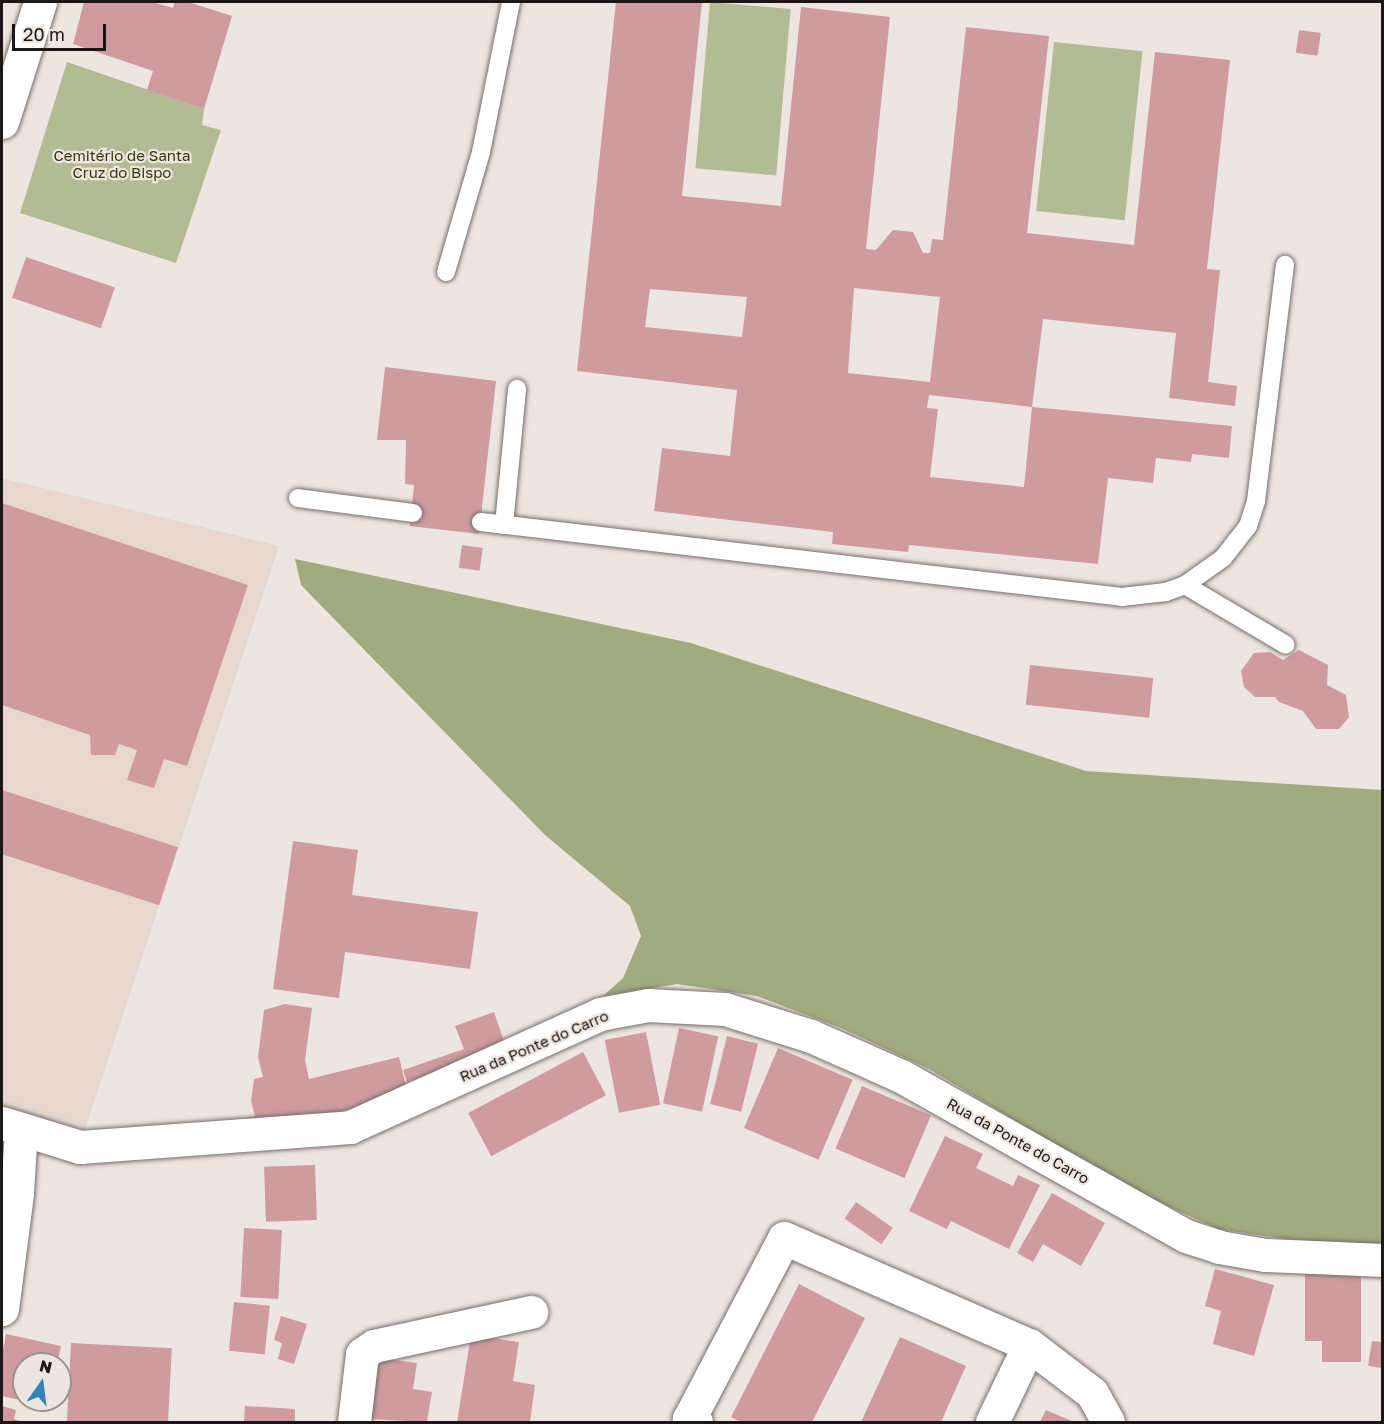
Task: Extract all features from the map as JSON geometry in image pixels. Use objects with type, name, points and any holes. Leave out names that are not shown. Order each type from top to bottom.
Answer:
[{"type":"street","points":[[2,122],[40,2]]},
{"type":"street","name":"Rua da Ponte do Carro","points":[[11,1127],[80,1148],[350,1127],[600,1014],[648,1005],[725,1009],[812,1036],[901,1076],[1186,1236],[1219,1247],[1265,1255],[1383,1260]]},
{"type":"street","points":[[2,1309],[18,1194],[11,1127]]},
{"type":"street","points":[[696,1422],[689,1419],[784,1238],[1029,1346],[1092,1393],[1108,1422]]},
{"type":"street","points":[[354,1422],[362,1354],[374,1346],[531,1312]]},
{"type":"street","points":[[992,1422],[1029,1346]]},
{"type":"lane","points":[[446,272],[481,153],[512,2]]},
{"type":"lane","points":[[481,522],[1122,597],[1166,592],[1185,585],[1234,547],[1256,501],[1285,265]]},
{"type":"lane","points":[[504,525],[518,388]]},
{"type":"lane","points":[[298,498],[413,513]]},
{"type":"lane","points":[[1185,585],[1286,645]]},
{"type":"shaded area","points":[[2,478],[279,546],[82,1138],[2,1111]]},
{"type":"green space","points":[[710,2],[791,9],[776,175],[695,168]]},
{"type":"green space","points":[[1054,42],[1143,51],[1125,220],[1036,211]]},
{"type":"green space","name":"Cemitério de Santa Cruz do Bispo","points":[[67,62],[204,109],[202,125],[221,130],[176,263],[20,213]]},
{"type":"green space","points":[[295,559],[691,643],[1086,771],[1382,790],[1382,1246],[1320,1244],[1218,1229],[1128,1188],[929,1069],[841,1028],[757,996],[677,984],[603,996],[623,978],[641,936],[630,906],[545,835],[301,585]]},
{"type":"building","points":[[84,2],[152,2],[173,8],[175,2],[188,2],[232,16],[204,109],[147,90],[153,71],[73,44]]},
{"type":"building","points":[[616,2],[702,2],[682,196],[781,206],[801,7],[890,17],[866,249],[876,250],[893,230],[913,232],[923,253],[930,253],[932,239],[943,240],[966,27],[1049,36],[1027,233],[1134,245],[1155,52],[1230,60],[1207,269],[1220,270],[1208,382],[1237,386],[1235,406],[1169,398],[1176,333],[1043,319],[1032,407],[1232,426],[1229,458],[1192,454],[1191,462],[1156,458],[1153,483],[1108,478],[1098,564],[909,545],[908,552],[832,544],[833,532],[654,511],[662,448],[730,456],[737,390],[577,371]],"holes":[[[854,288],[940,297],[930,382],[848,373]],[[650,289],[747,297],[742,337],[645,327]],[[929,395],[1032,407],[1024,487],[930,477],[938,409],[927,408]]]},
{"type":"building","points":[[1299,30],[1321,33],[1318,56],[1296,53]]},
{"type":"building","points":[[26,257],[115,288],[101,328],[12,298]]},
{"type":"building","points":[[385,367],[496,381],[479,534],[410,526],[414,485],[405,484],[406,440],[377,440]]},
{"type":"building","points":[[2,503],[248,585],[187,766],[164,759],[154,788],[127,780],[137,750],[119,744],[115,755],[91,755],[90,735],[2,705]]},
{"type":"building","points":[[462,545],[483,548],[480,571],[459,568]]},
{"type":"building","points":[[1299,650],[1328,665],[1327,685],[1346,695],[1349,717],[1339,729],[1316,729],[1303,711],[1279,702],[1275,697],[1255,697],[1244,687],[1241,671],[1254,653],[1270,652],[1283,660]]},
{"type":"building","points":[[1030,665],[1153,678],[1149,718],[1026,705]]},
{"type":"building","points":[[2,790],[178,847],[159,905],[2,854]]},
{"type":"building","points":[[293,841],[358,850],[352,895],[478,912],[470,969],[345,952],[339,998],[273,989]]},
{"type":"building","points":[[285,1004],[312,1008],[305,1060],[309,1079],[399,1057],[408,1095],[288,1125],[244,1119],[255,1116],[251,1101],[254,1079],[263,1077],[258,1057],[264,1010]]},
{"type":"building","points":[[494,1012],[506,1047],[407,1082],[403,1070],[464,1049],[455,1026]]},
{"type":"building","points":[[679,1028],[718,1036],[702,1112],[663,1103]]},
{"type":"building","points":[[646,1032],[660,1105],[619,1113],[605,1040]]},
{"type":"building","points":[[727,1036],[758,1044],[741,1112],[710,1104]]},
{"type":"building","points":[[778,1048],[853,1080],[819,1160],[744,1128]]},
{"type":"building","points":[[583,1052],[606,1095],[491,1156],[468,1113]]},
{"type":"building","points":[[862,1086],[931,1115],[904,1178],[835,1149]]},
{"type":"building","points":[[945,1136],[983,1154],[976,1168],[1013,1186],[1018,1175],[1040,1185],[1009,1249],[951,1221],[947,1229],[909,1211]]},
{"type":"building","points":[[315,1165],[317,1220],[266,1222],[264,1167]]},
{"type":"building","points":[[1052,1193],[1105,1223],[1081,1266],[1043,1244],[1033,1262],[1017,1253]]},
{"type":"building","points":[[856,1202],[893,1228],[881,1244],[845,1218]]},
{"type":"building","points":[[244,1228],[282,1230],[278,1299],[240,1297]]},
{"type":"building","points":[[1305,1268],[1361,1268],[1361,1362],[1322,1362],[1322,1341],[1305,1341]]},
{"type":"building","points":[[1215,1269],[1274,1285],[1254,1356],[1213,1344],[1221,1311],[1205,1306]]},
{"type":"building","points":[[799,1284],[865,1318],[812,1422],[741,1422],[731,1417]]},
{"type":"building","points":[[234,1302],[270,1306],[265,1354],[229,1351]]},
{"type":"building","points":[[281,1316],[307,1324],[294,1364],[278,1359],[282,1343],[274,1340]]},
{"type":"building","points":[[6,1334],[61,1346],[60,1352],[12,1352],[12,1398],[2,1396],[2,1355]]},
{"type":"building","points":[[471,1335],[519,1342],[513,1381],[535,1385],[530,1422],[457,1422]]},
{"type":"building","points":[[900,1337],[966,1366],[941,1422],[861,1422]]},
{"type":"building","points":[[1372,1341],[1382,1342],[1382,1368],[1368,1366]]},
{"type":"building","points":[[71,1343],[172,1348],[168,1422],[67,1422],[67,1412],[72,1412]]},
{"type":"building","points":[[379,1358],[417,1363],[413,1389],[432,1392],[427,1422],[370,1419]]},
{"type":"building","points":[[2,1406],[12,1409],[12,1412],[16,1412],[14,1419],[22,1422],[2,1422]]},
{"type":"building","points":[[245,1406],[295,1409],[295,1422],[244,1422]]},
{"type":"building","points":[[1046,1410],[1074,1422],[1040,1422]]}]
